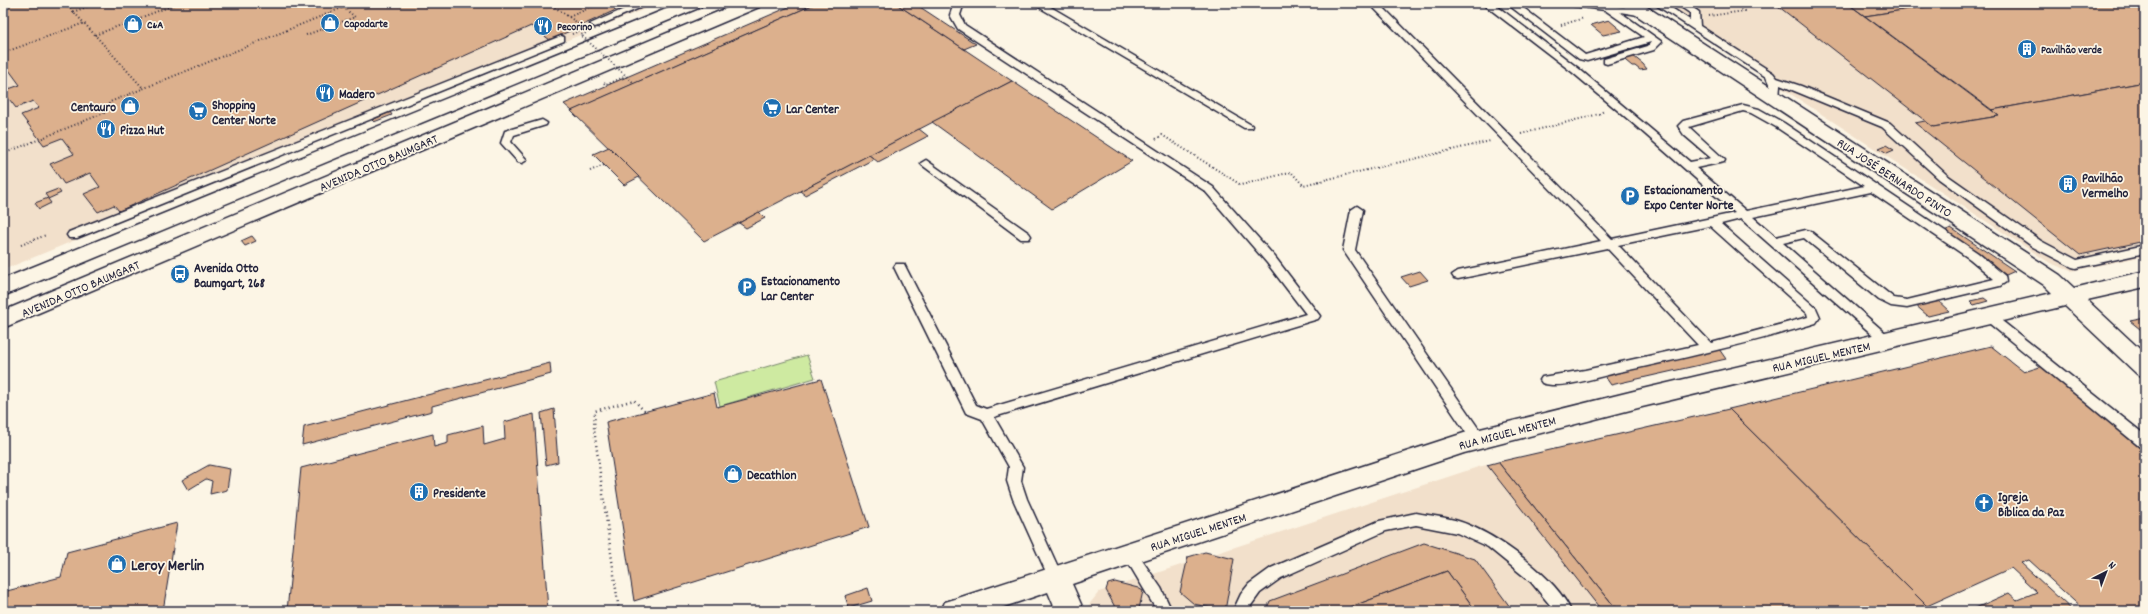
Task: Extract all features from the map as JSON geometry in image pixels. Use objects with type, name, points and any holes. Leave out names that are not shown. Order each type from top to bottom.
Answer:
[{"type":"street","name":"AVENIDA OTTO BAUMGART","points":[[3,288],[577,52],[606,33],[695,3]]},
{"type":"street","name":"AVENIDA OTTO BAUMGART","points":[[3,320],[753,3]]},
{"type":"street","name":"RUA JOSÉ BERNARDO PINTO","points":[[1638,8],[1775,89],[2052,280],[2145,368]]},
{"type":"street","points":[[606,33],[603,48],[606,53],[614,57],[626,57]]},
{"type":"street","points":[[577,52],[590,53],[598,56],[600,62],[594,70]]},
{"type":"street","name":"RUA MIGUEL MENTEM","points":[[955,611],[1478,439],[2145,279]]},
{"type":"street","points":[[1056,578],[1070,611]]},
{"type":"lane","points":[[595,24],[646,3]]},
{"type":"lane","points":[[900,267],[971,409],[979,413],[986,414],[1314,316],[1271,260],[1210,189],[961,27],[955,15],[959,3]]},
{"type":"lane","points":[[1037,3],[1248,126]]},
{"type":"lane","points":[[1374,3],[1609,243],[1708,348]]},
{"type":"lane","points":[[1487,3],[1575,70],[1774,240],[1886,340]]},
{"type":"lane","points":[[1511,3],[1582,57],[1587,58],[1652,38]]},
{"type":"lane","points":[[1574,3],[1638,8],[1696,28],[1770,75],[1775,89],[1798,88],[1886,125],[1943,177],[2037,244],[2076,264],[2145,249]]},
{"type":"lane","points":[[1680,3],[1694,12],[1696,28]]},
{"type":"lane","points":[[1606,6],[1638,8]]},
{"type":"lane","points":[[1575,70],[1651,48],[1657,42],[1652,38],[1638,8]]},
{"type":"lane","points":[[73,235],[561,39]]},
{"type":"lane","points":[[1688,166],[1720,160],[1688,133],[1683,126],[1687,123],[1743,108],[1755,111],[1780,125],[1974,256],[2001,279],[2000,282],[1907,304],[1898,303],[1883,297],[1806,234],[1774,240]]},
{"type":"lane","points":[[522,160],[506,143],[509,133],[542,123]]},
{"type":"lane","points":[[926,163],[1025,236]]},
{"type":"lane","points":[[1458,275],[1873,188]]},
{"type":"lane","points":[[1357,210],[1348,250],[1478,439]]},
{"type":"lane","points":[[1546,380],[1552,381],[1585,375],[1708,348],[1808,322],[1814,317],[1812,311],[1794,294],[1712,222]]},
{"type":"lane","points":[[1988,316],[2145,443]]},
{"type":"lane","points":[[986,414],[1016,466],[1014,482],[1056,578]]},
{"type":"lane","points":[[1240,611],[1252,590],[1262,581],[1276,573],[1384,525],[1416,519],[1459,528],[1493,543],[1536,577],[1564,611]]},
{"type":"lane","points":[[1130,554],[1156,592],[1165,611]]},
{"type":"path","points":[[64,3],[143,88]]},
{"type":"path","points":[[73,12],[97,3]]},
{"type":"path","points":[[95,35],[179,3]]},
{"type":"path","points":[[306,35],[355,17],[338,3]]},
{"type":"path","points":[[3,154],[104,113],[110,102],[354,3]]},
{"type":"path","points":[[479,3],[488,3]]},
{"type":"path","points":[[549,3],[581,26]]},
{"type":"path","points":[[569,17],[600,3]]},
{"type":"path","points":[[1694,16],[1713,16],[1744,11],[1734,3]]},
{"type":"path","points":[[1558,38],[1561,23],[1638,8]]},
{"type":"path","points":[[3,53],[84,23]]},
{"type":"path","points":[[561,39],[595,24]]},
{"type":"path","points":[[606,33],[582,35],[634,83]]},
{"type":"path","points":[[611,83],[626,76]]},
{"type":"path","points":[[1144,146],[1162,135],[1241,185],[1291,172],[1303,185],[1507,138],[1599,114],[1603,112],[1605,107]]},
{"type":"path","points":[[590,171],[604,165]]},
{"type":"path","points":[[21,245],[46,235]]},
{"type":"path","points":[[619,611],[594,429],[595,411],[634,400],[645,412]]},
{"type":"shaded area","name":"Shopping Center Norte","points":[[3,3],[660,3],[269,160],[3,270]]},
{"type":"shaded area","points":[[1651,3],[2145,3],[2145,256],[2071,271],[2050,263]]},
{"type":"shaded area","points":[[1729,409],[1927,606],[1915,611],[1090,611],[1088,606],[1099,592],[1478,467]]},
{"type":"green space","points":[[807,355],[815,378],[720,406],[714,382]]},
{"type":"building","name":"Shopping Center Norte","points":[[3,3],[631,3],[550,40],[531,26],[119,211],[114,205],[98,212],[84,194],[100,187],[90,173],[64,184],[50,164],[74,154],[62,138],[44,145],[21,115],[39,108],[33,101],[16,108],[3,91],[20,85],[9,70],[3,72]]},
{"type":"building","points":[[798,3],[817,3],[572,111],[564,104]]},
{"type":"building","points":[[817,3],[895,3],[1012,81],[704,241],[571,111]]},
{"type":"building","points":[[895,3],[914,3],[976,44],[964,49]]},
{"type":"building","points":[[1774,3],[1847,3],[1999,116],[1933,127]]},
{"type":"building","points":[[1847,3],[1948,3],[1865,16]]},
{"type":"building","name":"Pavilhão verde","points":[[1948,3],[2145,3],[2145,82],[1992,110],[1865,16]]},
{"type":"building","points":[[1609,20],[1622,31],[1603,35],[1591,25]]},
{"type":"building","points":[[1617,43],[1647,69],[1640,70],[1635,66],[1632,66],[1613,50],[1615,49],[1610,45]]},
{"type":"building","points":[[1012,81],[1132,161],[1052,209],[932,122]]},
{"type":"building","name":"Pavilhão Vermelho","points":[[2145,82],[2145,241],[2080,255],[1915,123],[1925,121],[1933,127],[1999,116],[1992,110]]},
{"type":"building","points":[[390,112],[392,115],[374,122],[372,120]]},
{"type":"building","points":[[919,129],[928,136],[878,162],[869,155]]},
{"type":"building","points":[[1886,145],[1894,150],[1887,153],[1879,148]]},
{"type":"building","points":[[609,147],[639,177],[624,185],[593,154]]},
{"type":"building","points":[[869,155],[874,159],[805,195],[800,191]]},
{"type":"building","points":[[58,189],[61,193],[48,199],[51,203],[39,209],[35,203],[48,198],[45,194]]},
{"type":"building","points":[[759,212],[765,218],[746,228],[739,223]]},
{"type":"building","points":[[1951,228],[2015,271],[2006,275],[1942,232]]},
{"type":"building","points":[[252,236],[256,241],[245,246],[241,241]]},
{"type":"building","points":[[1420,271],[1428,280],[1409,286],[1401,277]]},
{"type":"building","points":[[1984,298],[1988,301],[1974,305],[1970,301]]},
{"type":"building","points":[[1936,299],[1949,311],[1928,316],[1914,304]]},
{"type":"building","points":[[2145,318],[2145,333],[2130,321]]},
{"type":"building","name":"Igreja Bíblica da Paz","points":[[1991,346],[2024,372],[2043,366],[2145,446],[2145,611],[2085,611],[2029,560],[2021,563],[2073,611],[1969,611],[2009,593],[2017,600],[2037,592],[2011,568],[1927,606],[1932,611],[1911,611],[1924,603],[1729,409]]},
{"type":"building","points":[[1719,349],[1726,359],[1611,385],[1604,375]]},
{"type":"building","points":[[550,363],[551,374],[432,406],[432,411],[302,445],[304,427]]},
{"type":"building","name":"Decathlon","points":[[821,379],[869,527],[634,601],[606,422],[714,393],[717,407]]},
{"type":"building","points":[[554,409],[558,462],[546,465],[541,413]]},
{"type":"building","points":[[1729,409],[1927,606],[1915,611],[1618,611],[1498,462]]},
{"type":"building","name":"Presidente","points":[[534,414],[548,611],[287,611],[301,468],[433,434],[434,447],[448,443],[448,435],[483,426],[484,445],[505,439],[504,422]]},
{"type":"building","points":[[1498,462],[1618,611],[1602,611],[1487,465]]},
{"type":"building","points":[[209,465],[230,469],[227,490],[210,494],[212,481],[206,479],[188,490],[182,480]]},
{"type":"building","name":"Leroy Merlin","points":[[177,523],[163,611],[3,611],[3,592],[61,577],[67,552]]},
{"type":"building","points":[[1424,543],[1475,559],[1513,611],[1476,611],[1447,571],[1340,611],[1266,611],[1270,601]]},
{"type":"building","points":[[1205,552],[1234,559],[1225,611],[1194,604],[1180,592],[1188,557]]},
{"type":"building","points":[[1447,571],[1476,611],[1340,611]]},
{"type":"building","points":[[1115,582],[1138,588],[1143,591],[1139,609],[1133,611],[1117,611],[1106,590],[1108,584]]},
{"type":"building","points":[[868,588],[872,601],[849,608],[845,596]]},
{"type":"place","name":"Capodarte","points":[[330,23]]},
{"type":"place","name":"C&A","points":[[133,24]]},
{"type":"place","name":"Pecorino","points":[[543,26]]},
{"type":"place","name":"Pavilhão verde","points":[[2027,49]]},
{"type":"place","name":"Madero","points":[[325,93]]},
{"type":"place","name":"Centauro","points":[[130,106]]},
{"type":"place","name":"Lar Center","points":[[772,108]]},
{"type":"place","name":"Shopping Center Norte","points":[[198,111]]},
{"type":"place","name":"Pizza Hut","points":[[106,129]]},
{"type":"place","name":"Pavilhão Vermelho","points":[[2068,184]]},
{"type":"place","name":"Estacionamento Expo Center Norte","points":[[1630,196]]},
{"type":"place","name":"Avenida Otto Baumgart, 268","points":[[180,274]]},
{"type":"place","name":"Estacionamento Lar Center","points":[[747,287]]},
{"type":"place","name":"Decathlon","points":[[733,474]]},
{"type":"place","name":"Presidente","points":[[419,492]]},
{"type":"place","name":"Igreja Bíblica da Paz","points":[[1984,503]]},
{"type":"place","name":"Leroy Merlin","points":[[117,564]]}]
